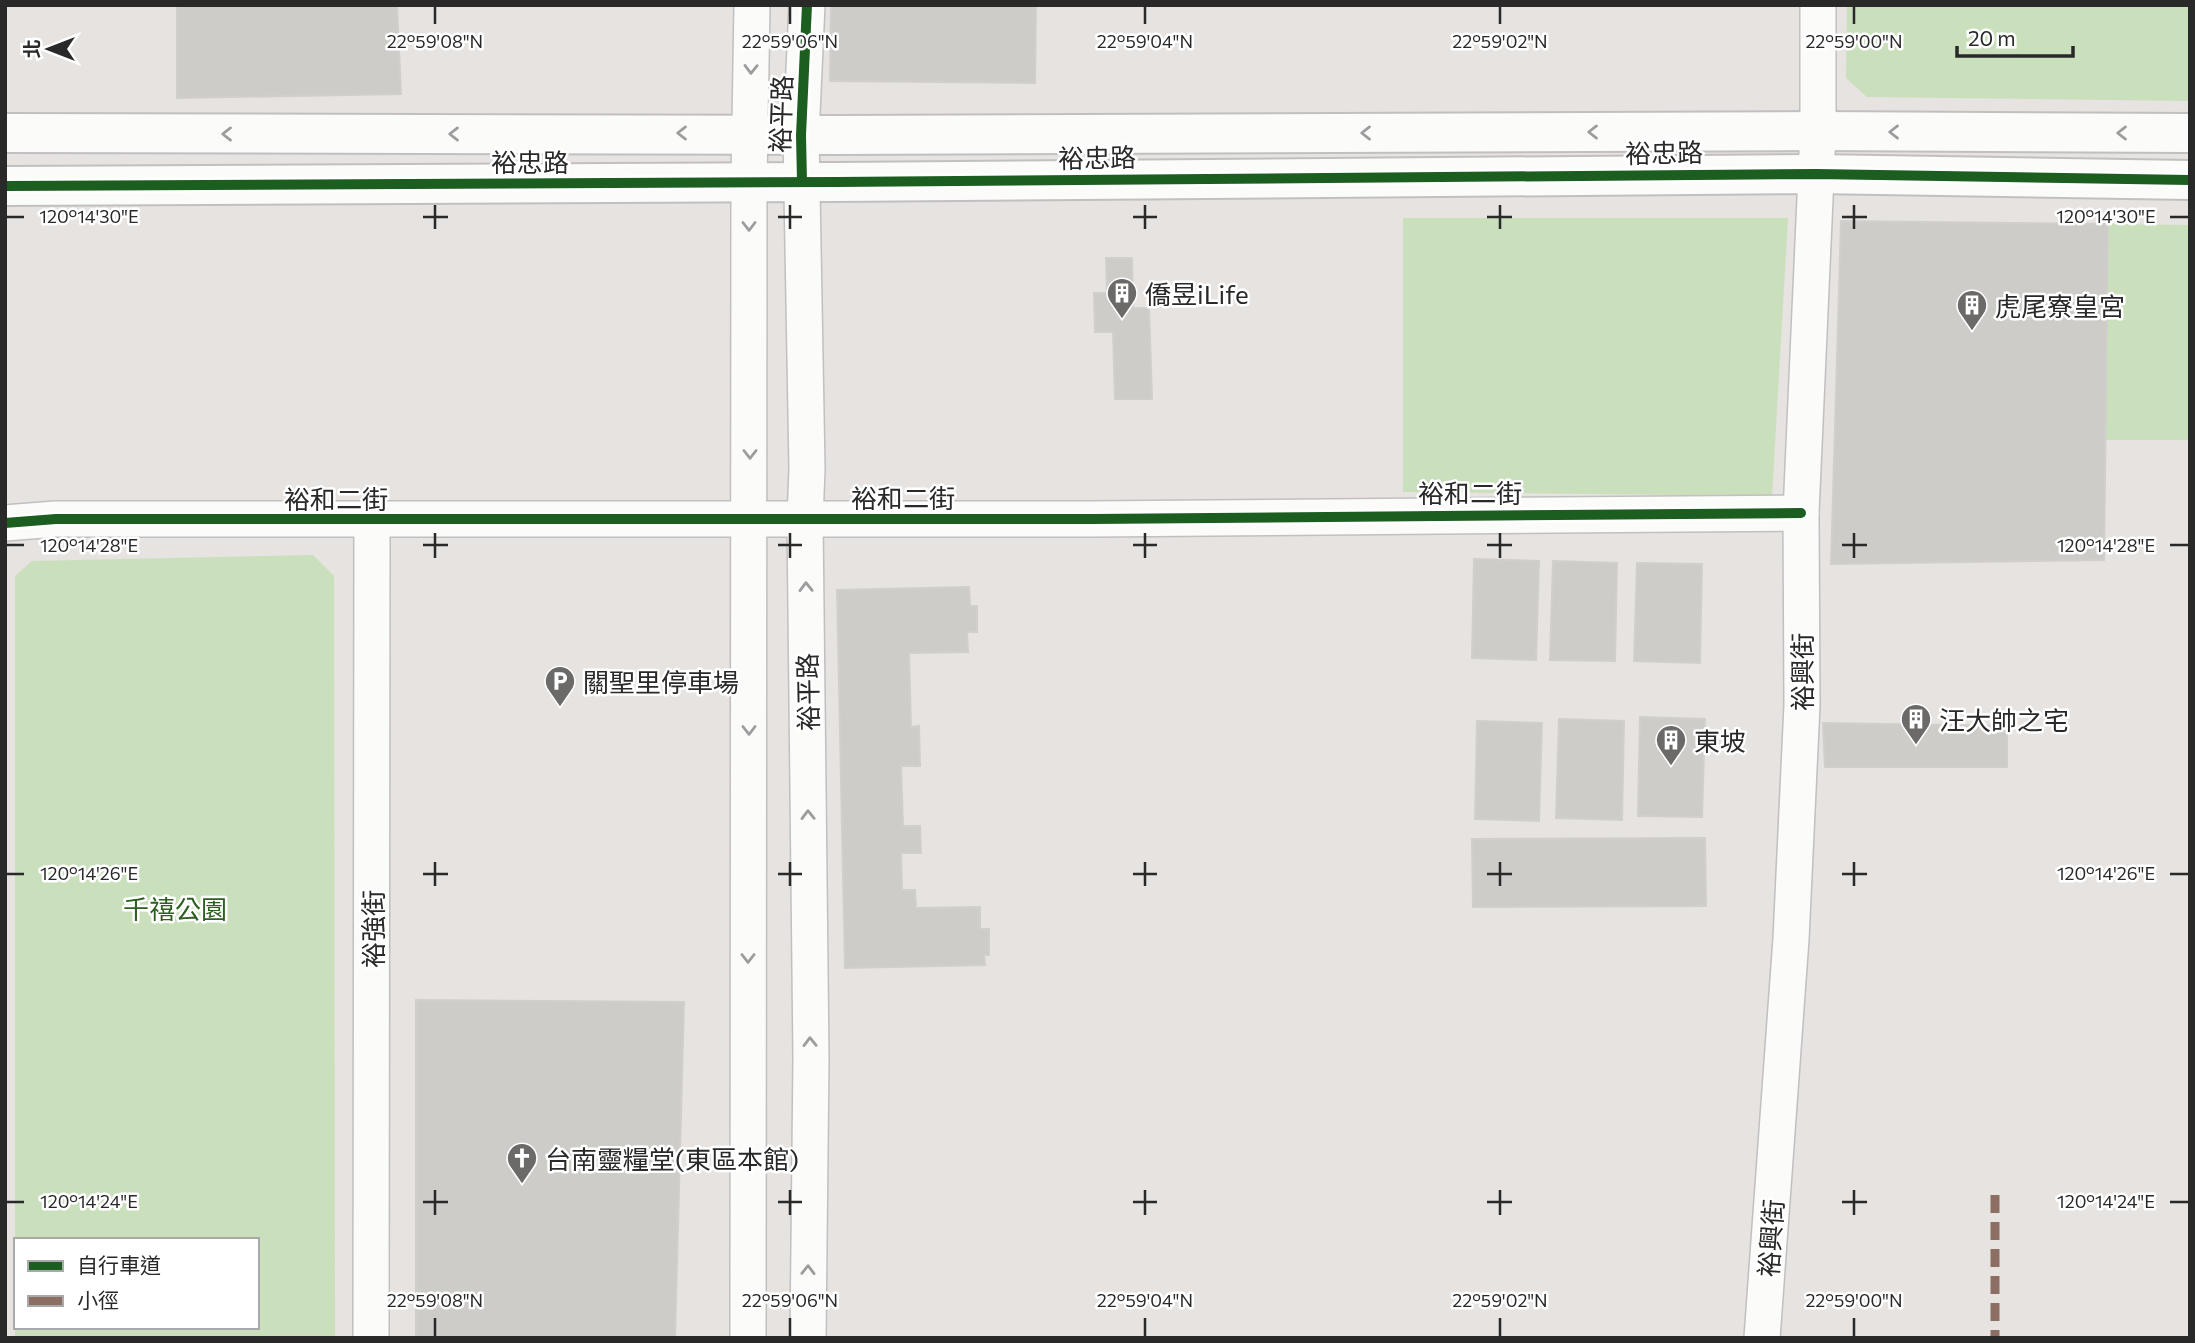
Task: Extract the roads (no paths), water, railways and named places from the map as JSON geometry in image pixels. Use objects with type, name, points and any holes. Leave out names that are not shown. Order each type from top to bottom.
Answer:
[{"type":"street","name":"裕平路","points":[[748,1338],[749,182],[752,5]]},
{"type":"street","name":"裕平路","points":[[807,5],[801,135],[807,469],[805,520],[811,1058],[808,1338]]},
{"type":"street","name":"裕興街","points":[[1762,1338],[1791,939],[1802,705],[1801,513],[1818,131],[1818,5]]},
{"type":"street","name":"裕忠路","points":[[5,133],[2190,133]]},
{"type":"street","name":"裕忠路","points":[[5,186],[1816,174],[2190,180]]},
{"type":"street","name":"裕和二街","points":[[5,523],[57,519],[805,520],[1801,513]]},
{"type":"street","name":"裕強街","points":[[371,1338],[372,521]]},
{"type":"place","name":"僑昱iLife","points":[[1122,320]]},
{"type":"place","name":"虎尾寮皇宮","points":[[1972,332]]},
{"type":"place","name":"關聖里停車場","points":[[560,708]]},
{"type":"place","name":"汪大帥之宅","points":[[1916,746]]},
{"type":"place","name":"東坡","points":[[1671,767]]},
{"type":"place","name":"台南靈糧堂(東區本館)","points":[[522,1185]]},
{"type":"park label","name":"千禧公園","points":[[175,908]]}]
